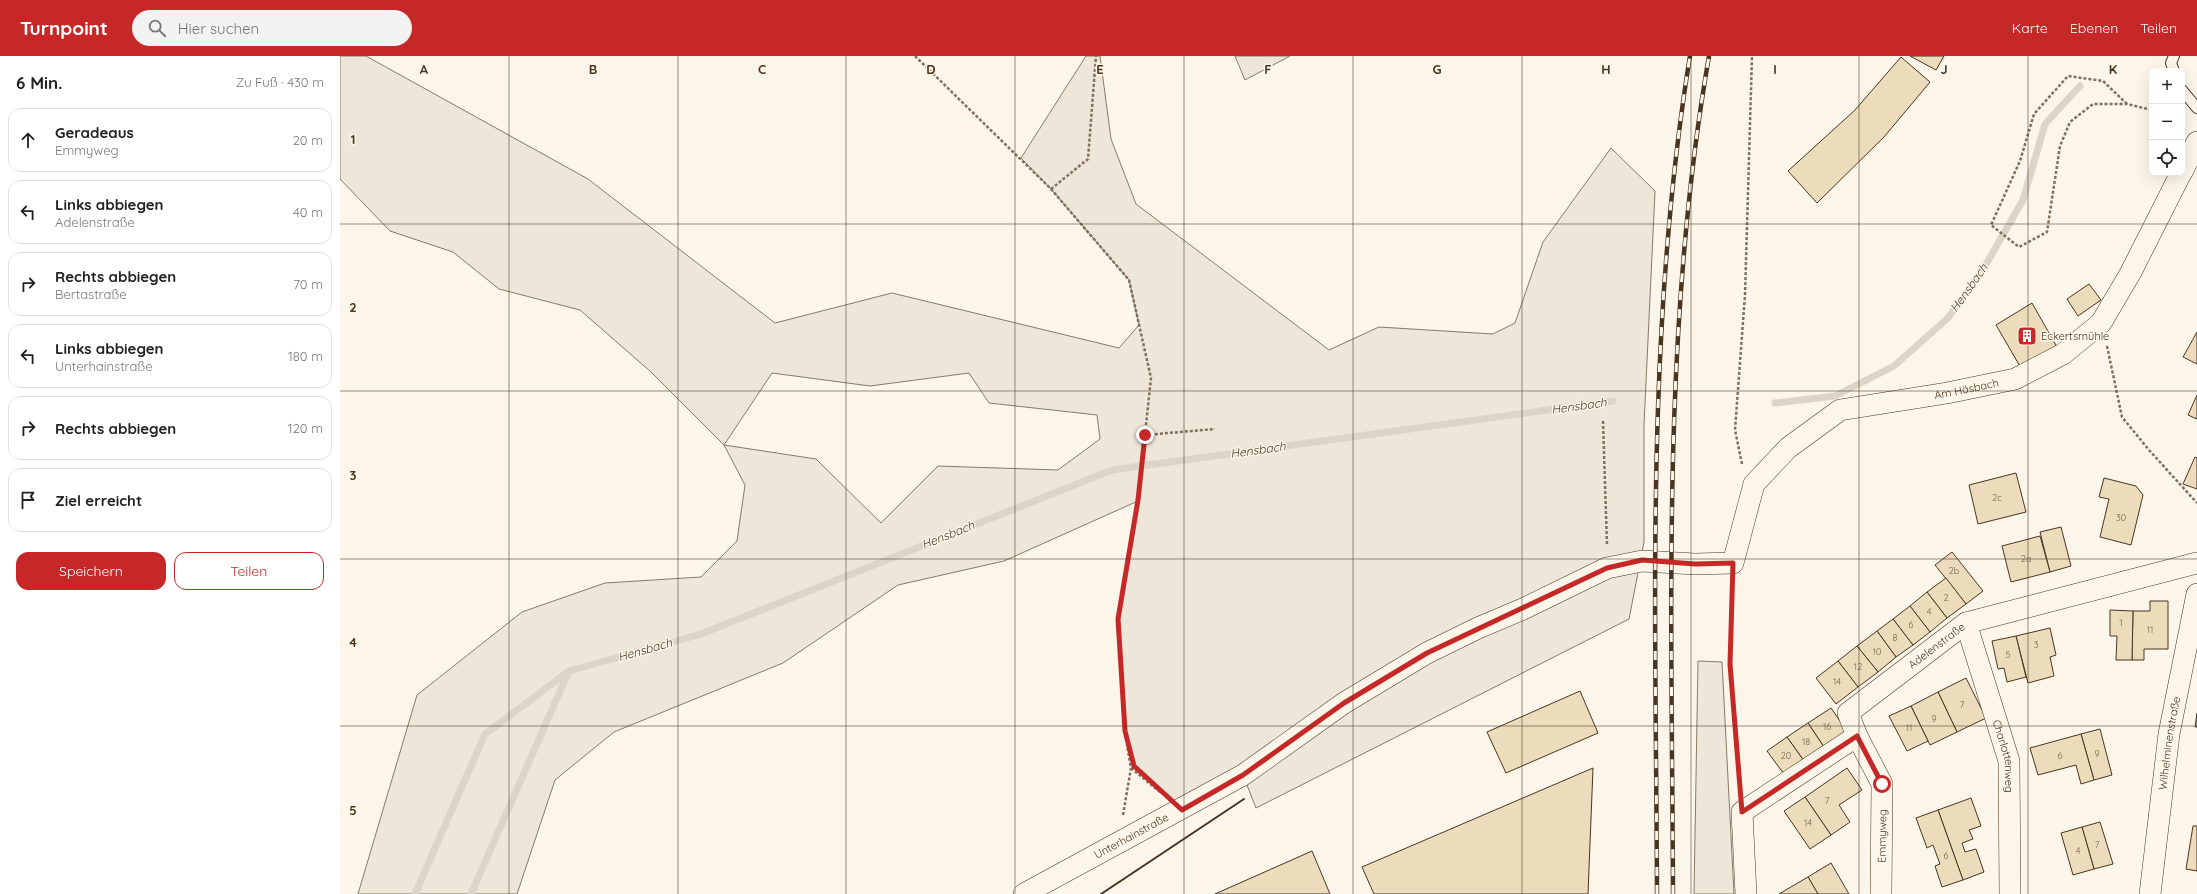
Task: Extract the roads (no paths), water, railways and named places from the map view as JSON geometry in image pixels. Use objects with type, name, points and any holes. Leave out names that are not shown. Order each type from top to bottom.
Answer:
[{"type":"street","name":"Am Häsbach","points":[[2185,166],[2197,142]]},
{"type":"street","name":"Am Häsbach","points":[[1733,563],[1754,484],[1788,448],[1840,410],[1947,393],[2014,379],[2063,354],[2102,322],[2131,272],[2180,176]]},
{"type":"street","name":"Unterhainstraße","points":[[1024,894],[1182,810],[1243,775],[1344,703],[1427,653],[1607,568],[1642,560],[1695,564],[1733,563]]},
{"type":"street","name":"Adelenstraße","points":[[1857,736],[1848,713],[1966,624],[2197,563]]},
{"type":"street","name":"Wilhelminenstraße","points":[[2150,894],[2169,734],[2197,594]]},
{"type":"street","name":"Charlottenweg","points":[[1966,624],[2009,761],[2010,894]]},
{"type":"street","points":[[1746,894],[1742,812],[1857,736]]},
{"type":"street","name":"Emmyweg","points":[[1857,736],[1882,784],[1881,894]]},
{"type":"lane","points":[[2173,68],[2171,63],[2174,56]]},
{"type":"lane","points":[[2185,94],[2197,108]]},
{"type":"waterway","name":"Hensbach","points":[[1775,403],[1835,396],[1894,366],[1948,318],[1985,266],[2023,200],[2045,124],[2080,86]]},
{"type":"waterway","name":"Hensbach","points":[[415,894],[485,734],[569,671],[701,634],[1112,470],[1613,401]]},
{"type":"waterway","points":[[471,894],[568,673]]},
{"type":"railway","points":[[1657,894],[1655,579],[1656,474],[1660,369],[1666,264],[1676,160],[1690,56]]},
{"type":"railway","points":[[1673,894],[1671,579],[1676,369],[1683,264],[1694,160],[1709,56]]},
{"type":"place","name":"Eckertsmühle","points":[[2027,336]]}]
